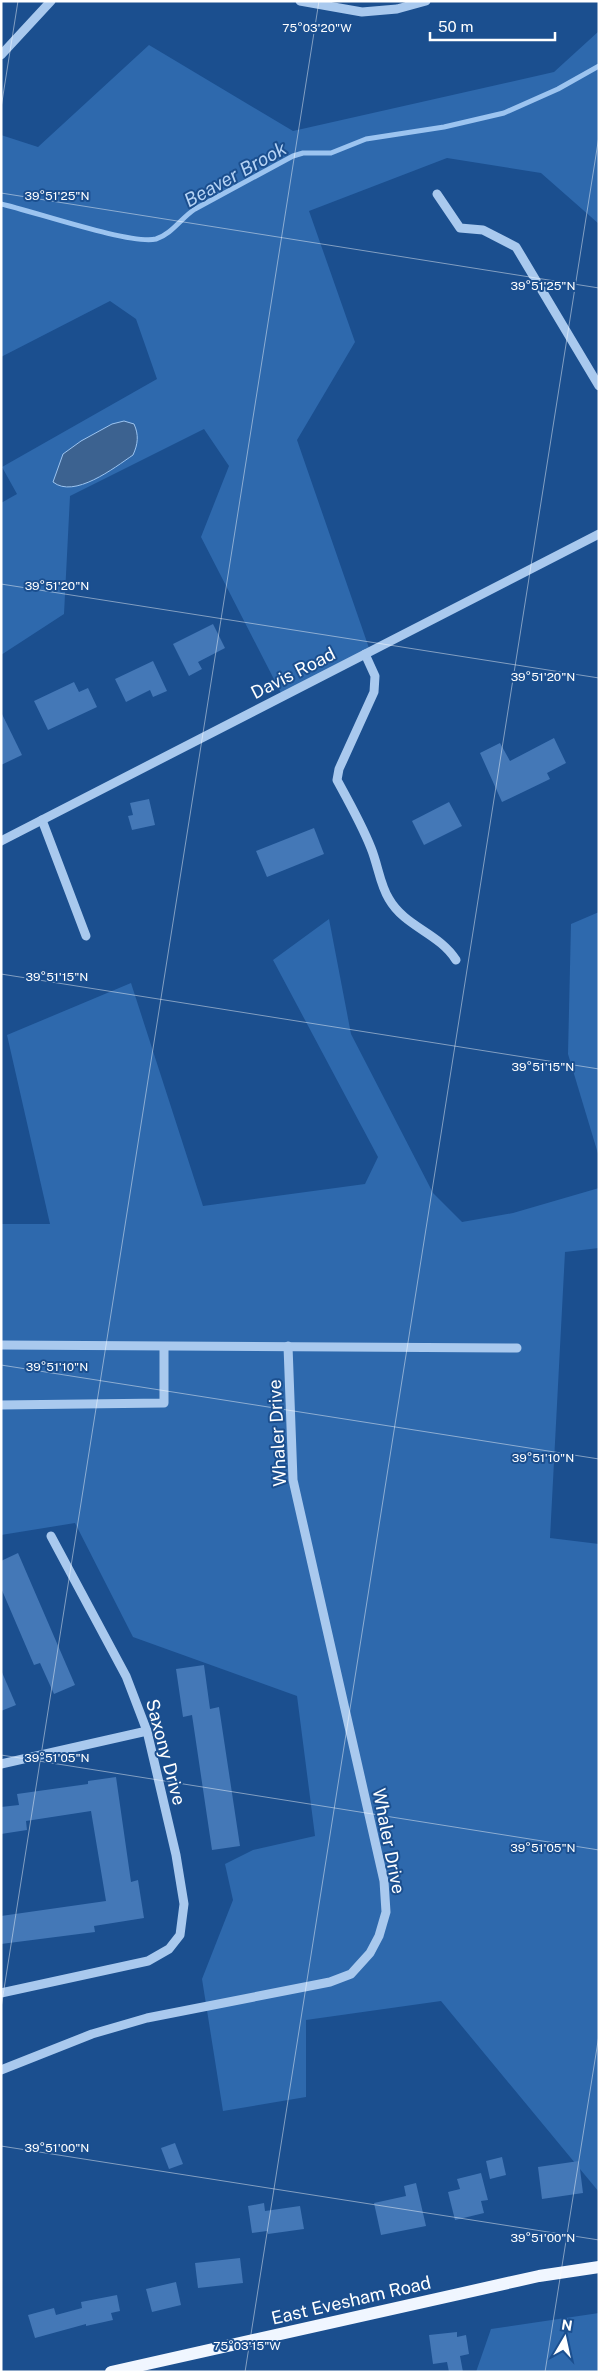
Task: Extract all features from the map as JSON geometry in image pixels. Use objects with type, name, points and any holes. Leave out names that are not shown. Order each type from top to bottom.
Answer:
[{"type":"main road","name":"East Evesham Road","points":[[111,2372],[539,2276],[599,2267]]},
{"type":"street","points":[[1,55],[51,1]]},
{"type":"street","points":[[300,1],[362,12],[397,9],[426,1]]},
{"type":"street","points":[[437,194],[460,228],[483,230],[516,247],[599,386]]},
{"type":"street","name":"Davis Road","points":[[1,841],[599,534]]},
{"type":"street","points":[[365,654],[375,676],[374,692],[339,769],[337,780],[371,848],[388,898],[401,915],[450,950],[456,960]]},
{"type":"street","points":[[42,820],[86,936]]},
{"type":"street","points":[[1,1345],[516,1348]]},
{"type":"street","name":"Whaler Drive","points":[[1,2070],[92,2034],[147,2018],[330,1982],[351,1974],[370,1953],[379,1936],[386,1912],[384,1882],[293,1480],[288,1346]]},
{"type":"street","points":[[1,1405],[164,1403],[164,1347]]},
{"type":"street","name":"Saxony Drive","points":[[1,1993],[148,1961],[169,1949],[180,1935],[184,1904],[176,1855],[147,1731],[126,1676],[51,1536]]},
{"type":"street","points":[[1,1764],[147,1731]]},
{"type":"shaded area","points":[[599,31],[599,224],[541,173],[447,158],[309,211],[355,342],[297,440],[369,648],[281,693],[201,537],[229,466],[204,429],[70,496],[64,614],[1,655],[1,503],[17,494],[2,467],[157,379],[136,319],[110,301],[1,357],[1,135],[38,147],[149,45],[293,131],[554,72]]},
{"type":"shaded area","points":[[124,421],[134,424],[137,432],[137,443],[133,455],[105,474],[83,484],[72,487],[62,486],[53,482],[63,454],[81,441],[112,424]]},
{"type":"shaded area","points":[[599,912],[599,1157],[568,1054],[571,924]]},
{"type":"shaded area","points":[[329,919],[351,1034],[433,1193],[462,1222],[513,1213],[599,1188],[599,1248],[565,1252],[550,1538],[599,1544],[599,2192],[441,2001],[306,2020],[306,2097],[223,2111],[202,1979],[233,1900],[225,1864],[253,1850],[315,1836],[297,1696],[133,1637],[75,1523],[1,1535],[1,1224],[50,1224],[7,1035],[131,983],[203,1206],[365,1184],[378,1157],[273,960]]},
{"type":"shaded area","points":[[599,2313],[599,2372],[476,2372],[491,2329]]},
{"type":"building","points":[[213,624],[225,648],[198,662],[202,669],[189,676],[173,644]]},
{"type":"building","points":[[153,661],[167,691],[153,697],[150,690],[126,702],[115,679]]},
{"type":"building","points":[[74,682],[79,692],[88,688],[97,707],[48,730],[34,701]]},
{"type":"building","points":[[1,712],[22,755],[1,765]]},
{"type":"building","points":[[554,738],[566,763],[547,773],[550,779],[502,802],[480,753],[500,743],[510,761]]},
{"type":"building","points":[[149,799],[155,825],[132,830],[128,816],[133,815],[130,803]]},
{"type":"building","points":[[449,802],[462,826],[424,845],[412,821]]},
{"type":"building","points":[[314,828],[324,854],[267,877],[256,851]]},
{"type":"building","points":[[18,1553],[75,1685],[54,1694],[40,1663],[34,1665],[1,1588],[1,1561]]},
{"type":"building","points":[[204,1665],[210,1709],[219,1707],[240,1846],[212,1850],[192,1715],[183,1717],[176,1669]]},
{"type":"building","points":[[1,1670],[16,1705],[1,1711]]},
{"type":"building","points":[[116,1777],[131,1882],[138,1880],[144,1918],[94,1926],[95,1932],[1,1944],[1,1916],[106,1901],[91,1811],[26,1821],[27,1830],[1,1834],[1,1807],[19,1805],[17,1794],[88,1784],[88,1781]]},
{"type":"building","points":[[175,2143],[183,2164],[169,2169],[161,2148]]},
{"type":"building","points":[[502,2157],[506,2175],[490,2179],[486,2161]]},
{"type":"building","points":[[579,2161],[583,2193],[542,2199],[538,2167]]},
{"type":"building","points":[[481,2173],[488,2200],[481,2201],[484,2213],[455,2220],[448,2192],[460,2189],[457,2179]]},
{"type":"building","points":[[416,2183],[426,2226],[381,2235],[374,2203],[406,2196],[404,2186]]},
{"type":"building","points":[[264,2203],[265,2211],[300,2206],[304,2229],[268,2234],[267,2231],[252,2233],[248,2206]]},
{"type":"building","points":[[240,2258],[243,2283],[198,2288],[195,2263]]},
{"type":"building","points":[[176,2282],[181,2305],[152,2312],[146,2289]]},
{"type":"building","points":[[117,2295],[120,2311],[111,2313],[113,2320],[86,2326],[86,2324],[35,2338],[28,2315],[54,2308],[56,2315],[82,2308],[81,2302]]},
{"type":"building","points":[[457,2332],[457,2337],[466,2335],[469,2354],[460,2356],[463,2372],[449,2372],[447,2362],[433,2364],[429,2335]]},
{"type":"waterway","name":"Beaver Brook","points":[[1,204],[125,237],[143,240],[156,239],[172,230],[195,209],[293,156],[303,153],[331,153],[366,139],[444,127],[504,113],[558,89],[599,66]]}]
